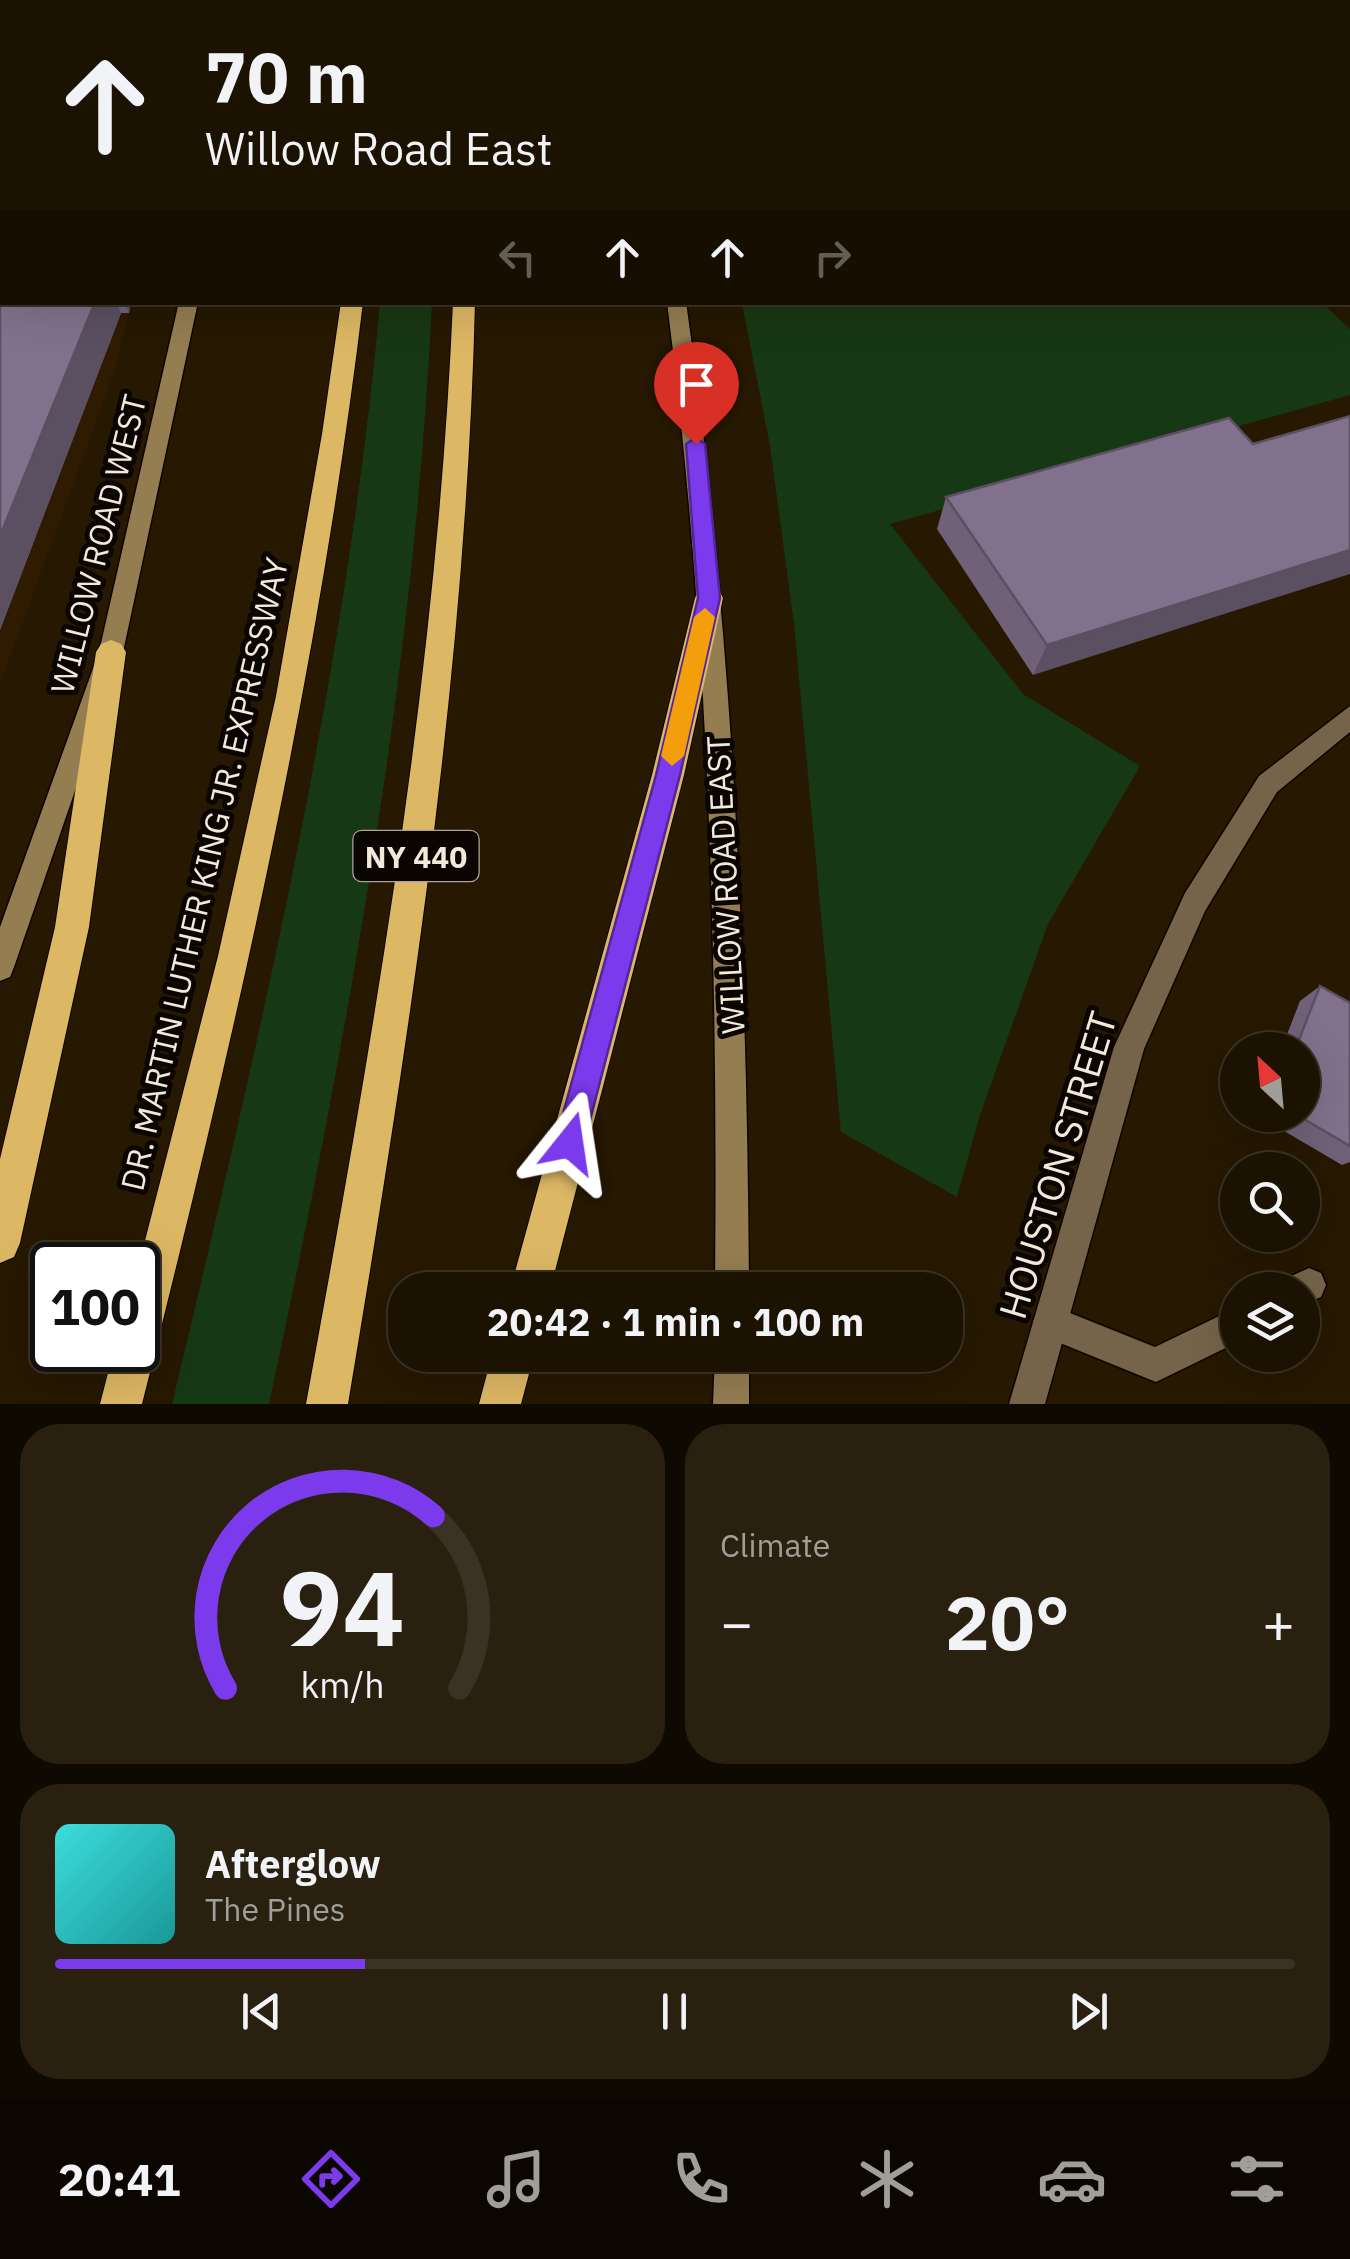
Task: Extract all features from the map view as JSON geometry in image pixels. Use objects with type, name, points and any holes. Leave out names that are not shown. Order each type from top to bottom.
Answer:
[{"type":"highway","name":"DR. MARTIN LUTHER KING JR. EXPRESSWAY","points":[[160,1259],[285,732],[316,574],[352,305]]},
{"type":"highway","name":"NY 440","points":[[327,1404],[374,1136],[434,730],[464,305]]},
{"type":"highway","points":[[535,1272],[668,775],[709,598]]},
{"type":"highway","points":[[0,1243],[72,927],[110,652]]},
{"type":"highway","points":[[121,1404],[130,1372]]},
{"type":"highway","points":[[500,1404],[508,1372]]},
{"type":"main road","name":"WILLOW ROAD WEST","points":[[0,967],[110,652],[188,305]]},
{"type":"main road","name":"WILLOW ROAD EAST","points":[[676,305],[700,477],[728,894],[732,1272]]},
{"type":"main road","points":[[731,1404],[732,1372]]},
{"type":"street","name":"HOUSTON STREET","points":[[1027,1404],[1129,1048],[1195,902],[1268,784],[1350,717]]},
{"type":"street","points":[[1050,1322],[1156,1365],[1220,1333]]},
{"type":"shaded area","points":[[1,305],[131,305],[115,370],[0,684]]},
{"type":"green space","points":[[380,305],[432,305],[410,580],[373,856],[325,1131],[269,1404],[172,1404],[296,857],[345,581]]},
{"type":"green space","points":[[742,305],[1324,305],[1350,329],[1350,395],[890,524],[1023,694],[1140,766],[1048,924],[979,1118],[957,1197],[841,1132],[794,624],[770,446]]},
{"type":"building","points":[[0,305],[94,305],[0,536]]},
{"type":"building","points":[[1350,416],[1350,550],[1047,645],[946,497],[1229,418],[1253,444]]},
{"type":"building","points":[[1320,986],[1350,1003],[1350,1146],[1320,1128],[1320,1032],[1302,1032]]},
{"type":"slow traffic","points":[[672,756],[705,617]]},
{"type":"route","points":[[570,1143],[668,775],[709,598],[696,444]]}]
